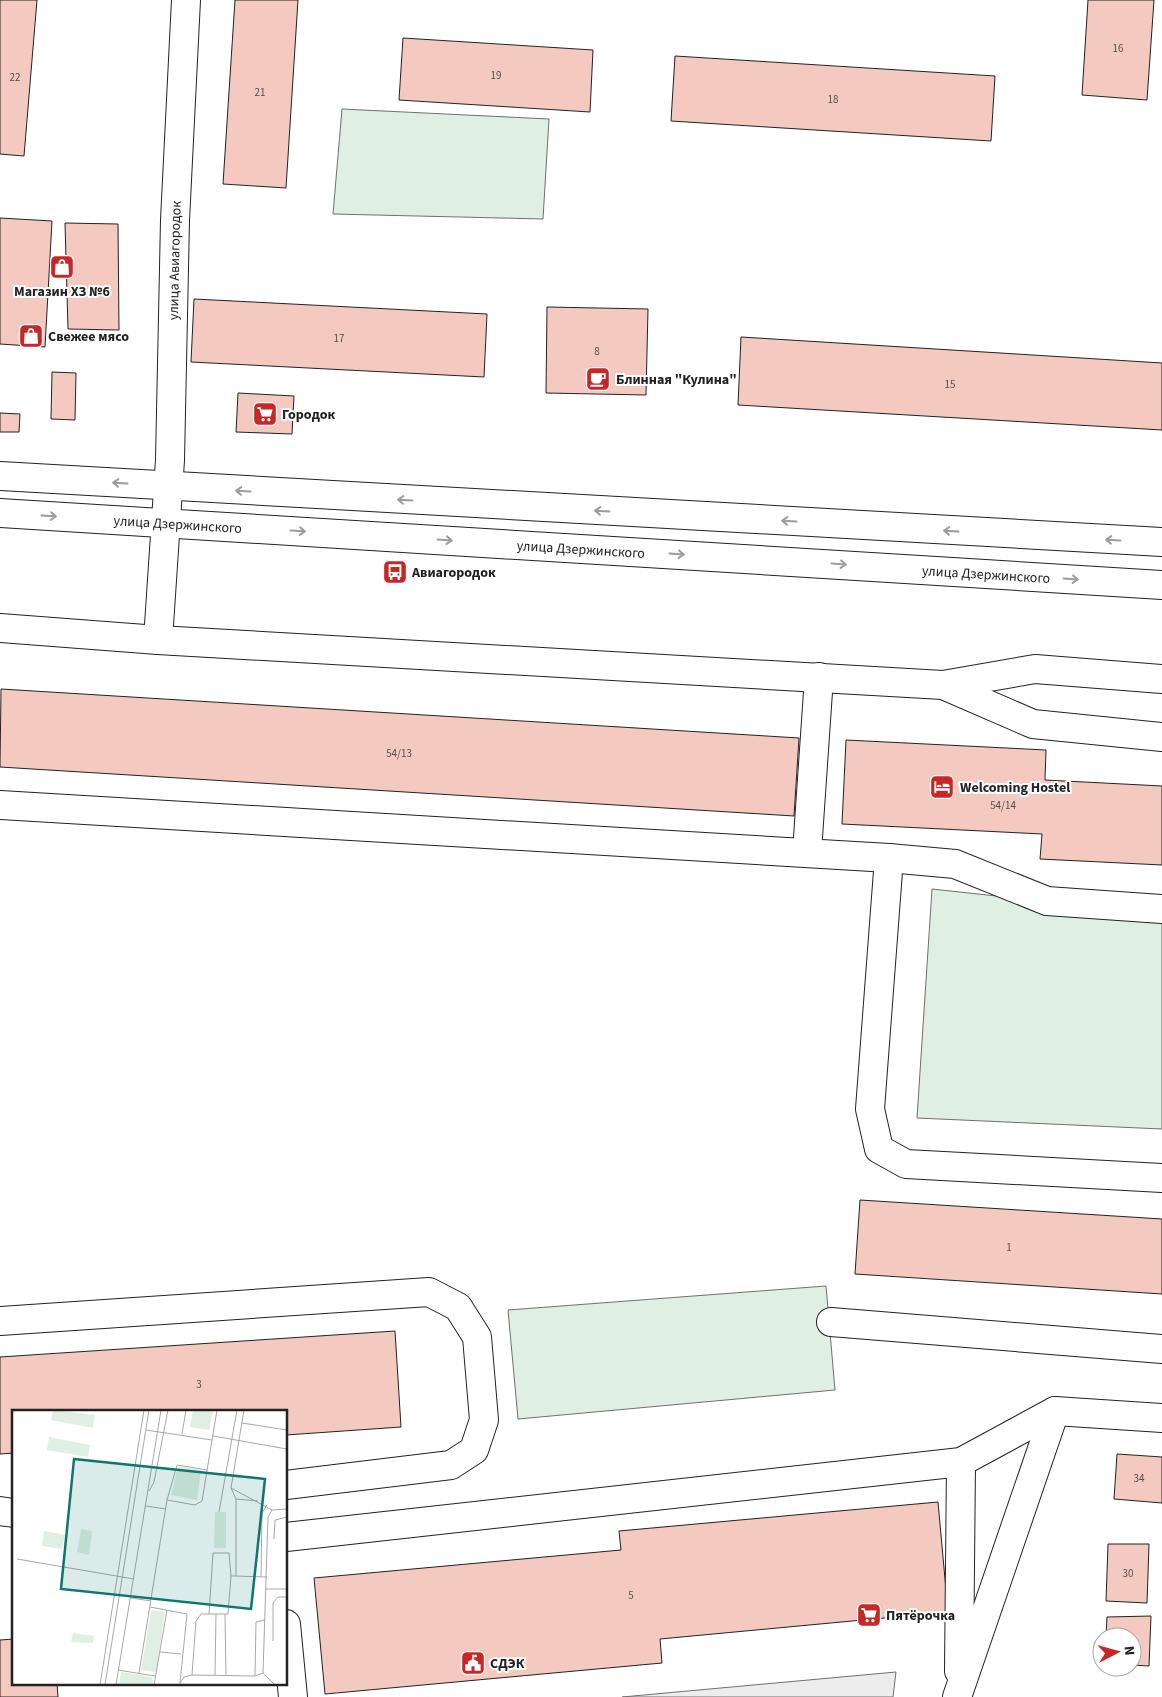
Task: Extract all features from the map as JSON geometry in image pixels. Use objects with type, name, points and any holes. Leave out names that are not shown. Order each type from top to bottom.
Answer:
[{"type":"main road","name":"улица Авиагородок","points":[[158,640],[169,486],[175,220],[186,0]]},
{"type":"main road","points":[[0,476],[1162,542]]},
{"type":"main road","name":"улица Дзержинского","points":[[0,513],[1162,585]]},
{"type":"main road","points":[[0,628],[158,640],[943,685],[1034,668],[1162,678]]},
{"type":"main road","points":[[807,852],[818,677]]},
{"type":"main road","points":[[943,685],[1033,724],[1162,737]]},
{"type":"main road","points":[[0,805],[889,858],[955,864],[1047,901],[1162,909]]},
{"type":"main road","points":[[889,858],[870,1109],[879,1149],[906,1164],[1162,1178]]},
{"type":"main road","points":[[0,1321],[429,1292],[458,1307],[477,1336],[484,1420],[474,1450],[451,1465],[288,1485]]},
{"type":"main road","points":[[831,1322],[1162,1349]]},
{"type":"main road","points":[[958,1696],[1055,1411]]},
{"type":"main road","points":[[288,1537],[961,1462],[1055,1411],[1162,1418]]},
{"type":"main road","points":[[958,1696],[961,1462]]},
{"type":"main road","points":[[288,1645],[293,1697]]},
{"type":"green space","points":[[342,109],[549,119],[543,219],[333,214]]},
{"type":"green space","points":[[932,889],[1162,914],[1162,1129],[917,1118]]},
{"type":"green space","points":[[826,1286],[835,1390],[518,1419],[508,1310]]},
{"type":"shaded area","points":[[896,1672],[893,1697],[622,1697]]},
{"type":"building","points":[[0,0],[37,0],[24,156],[0,154]]},
{"type":"building","points":[[235,0],[298,0],[286,188],[223,184]]},
{"type":"building","points":[[1088,0],[1154,0],[1147,100],[1082,95]]},
{"type":"building","points":[[403,38],[593,50],[590,112],[399,100]]},
{"type":"building","points":[[675,56],[995,76],[991,141],[671,121]]},
{"type":"building","points":[[0,218],[52,221],[45,347],[0,344]]},
{"type":"building","points":[[65,223],[118,224],[119,330],[68,329]]},
{"type":"building","points":[[194,299],[487,314],[484,377],[191,362]]},
{"type":"building","points":[[547,307],[648,309],[646,395],[546,393]]},
{"type":"building","points":[[741,337],[1162,363],[1162,430],[738,405]]},
{"type":"building","points":[[52,372],[76,373],[75,420],[51,419]]},
{"type":"building","name":"Городок","points":[[238,393],[294,396],[292,434],[236,432]]},
{"type":"building","points":[[0,413],[20,414],[19,432],[0,432]]},
{"type":"building","points":[[1,689],[799,738],[794,816],[0,767]]},
{"type":"building","points":[[846,740],[1046,750],[1045,780],[1162,786],[1162,865],[1040,859],[1042,834],[842,824]]},
{"type":"building","points":[[860,1200],[1162,1219],[1162,1294],[855,1274]]},
{"type":"building","points":[[395,1331],[401,1427],[288,1435],[288,1410],[12,1410],[12,1453],[0,1454],[0,1357]]},
{"type":"building","points":[[1117,1454],[1162,1457],[1162,1503],[1114,1499]]},
{"type":"building","points":[[938,1502],[948,1612],[660,1639],[662,1663],[325,1694],[314,1578],[621,1550],[619,1531]]},
{"type":"building","points":[[1108,1544],[1149,1544],[1147,1603],[1106,1601]]},
{"type":"building","points":[[1151,1616],[1149,1666],[1142,1666],[1142,1627],[1106,1627],[1107,1617]]},
{"type":"building","points":[[12,1639],[12,1684],[57,1684],[58,1697],[0,1697],[0,1640]]},
{"type":"place","name":"Магазин ХЗ №6","points":[[62,267]]},
{"type":"place","name":"Свежее мясо","points":[[31,336]]},
{"type":"place","name":"Блинная \"Кулина\"","points":[[598,379]]},
{"type":"place","name":"Городок","points":[[265,414]]},
{"type":"place","name":"Авиагородок","points":[[395,572]]},
{"type":"place","name":"Welcoming Hostel","points":[[942,787]]},
{"type":"place","name":"Пятёрочка","points":[[869,1615]]},
{"type":"place","name":"СДЭК","points":[[473,1663]]}]
